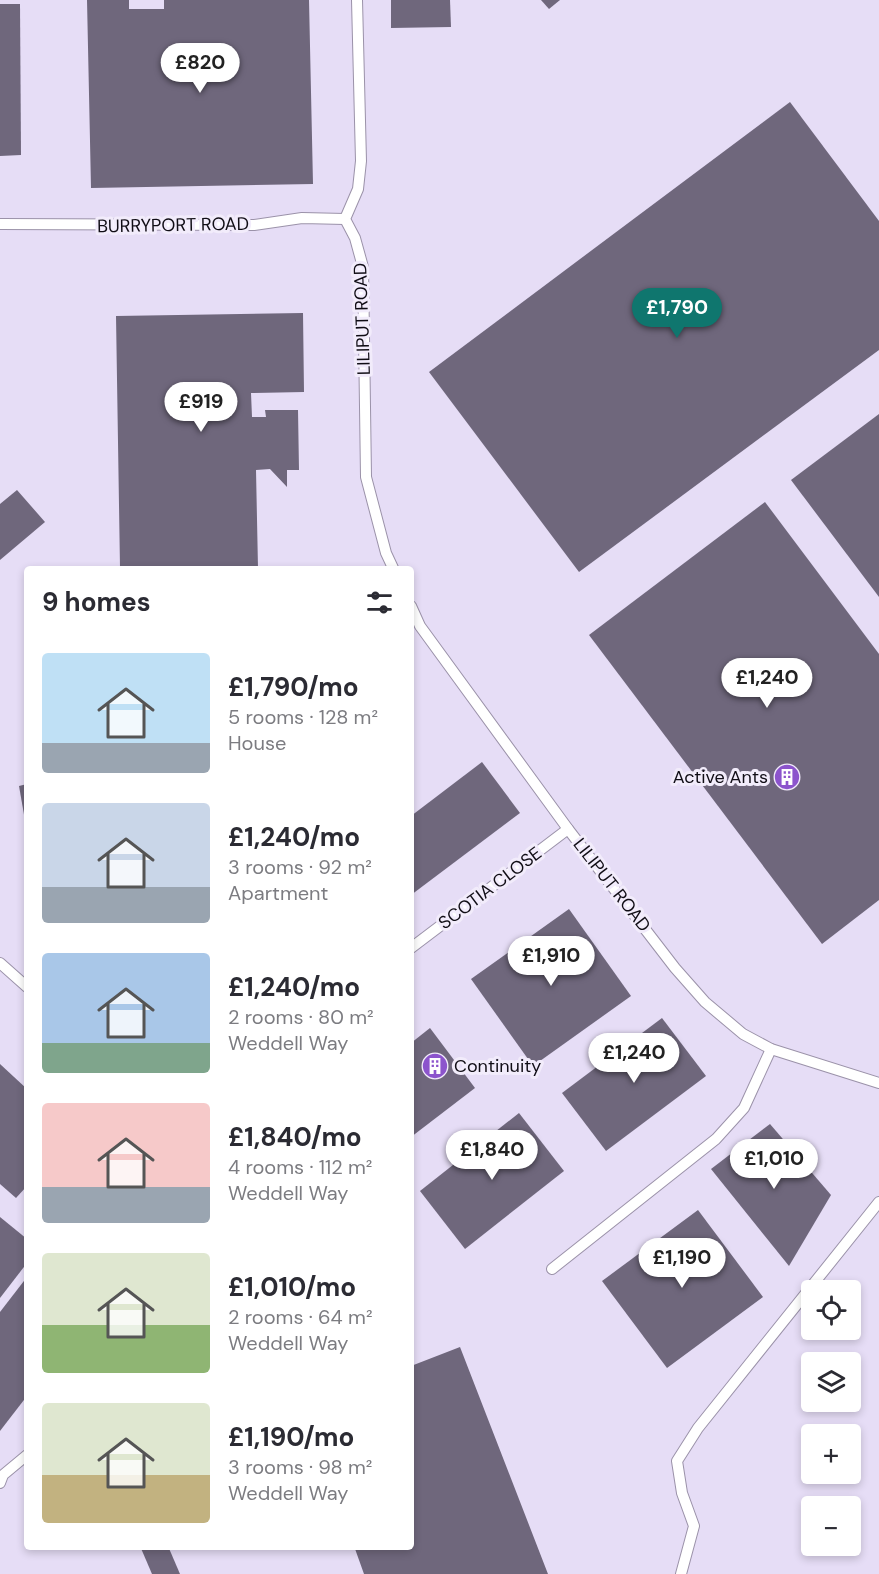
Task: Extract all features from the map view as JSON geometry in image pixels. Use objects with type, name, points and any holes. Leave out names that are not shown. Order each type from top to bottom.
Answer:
[{"type":"street","points":[[345,219],[358,189],[361,162],[357,0]]},
{"type":"street","name":"BURRYPORT ROAD","points":[[0,224],[254,225],[302,218],[345,219]]},
{"type":"street","name":"LILIPUT ROAD","points":[[345,219],[355,238],[363,267],[366,477],[386,553],[392,566]]},
{"type":"street","name":"LILIPUT ROAD","points":[[414,613],[420,626],[568,828],[675,968],[705,1002],[743,1034],[771,1049],[879,1083]]},
{"type":"street","name":"SCOTIA CLOSE","points":[[414,946],[568,828]]},
{"type":"street","points":[[0,963],[24,984]]},
{"type":"street","points":[[552,1269],[716,1138],[744,1108],[771,1049]]},
{"type":"street","points":[[681,1574],[694,1526],[682,1493],[677,1461],[698,1428],[879,1202]]},
{"type":"street","points":[[1,1477],[24,1458]]},
{"type":"building","points":[[87,0],[129,0],[129,9],[164,9],[164,0],[309,0],[313,184],[91,188]]},
{"type":"building","points":[[391,0],[450,0],[451,27],[391,28]]},
{"type":"building","points":[[541,0],[560,0],[549,9]]},
{"type":"building","points":[[0,4],[20,4],[21,155],[0,156]]},
{"type":"building","points":[[790,102],[879,221],[879,350],[579,572],[429,372]]},
{"type":"building","points":[[303,313],[304,392],[251,393],[252,417],[266,417],[265,410],[298,410],[299,470],[287,470],[287,487],[270,469],[256,470],[258,566],[120,566],[116,316]]},
{"type":"building","points":[[879,414],[879,597],[791,480]]},
{"type":"building","points":[[17,490],[45,522],[0,560],[0,504]]},
{"type":"building","name":"Active Ants","points":[[765,502],[879,654],[879,900],[822,944],[589,635]]},
{"type":"building","points":[[482,762],[520,813],[414,893],[414,814]]},
{"type":"building","points":[[24,785],[24,815],[19,786]]},
{"type":"building","points":[[569,909],[631,996],[533,1066],[471,979]]},
{"type":"building","points":[[662,1018],[706,1076],[606,1151],[562,1093]]},
{"type":"building","name":"Continuity","points":[[430,1028],[475,1088],[414,1135],[414,1041]]},
{"type":"building","points":[[0,1064],[24,1086],[24,1189],[16,1198],[0,1184]]},
{"type":"building","points":[[519,1113],[564,1171],[465,1249],[420,1191]]},
{"type":"building","points":[[770,1124],[831,1195],[789,1266],[711,1169]]},
{"type":"building","points":[[698,1210],[763,1297],[667,1368],[602,1281]]},
{"type":"building","points":[[0,1217],[24,1237],[24,1267],[0,1298]]},
{"type":"building","points":[[24,1281],[24,1400],[0,1431],[0,1312]]},
{"type":"building","points":[[460,1347],[548,1574],[364,1574],[355,1550],[414,1550],[414,1365]]},
{"type":"building","points":[[142,1550],[170,1550],[180,1574],[152,1574]]},
{"type":"place","name":"Active Ants","points":[[787,777]]},
{"type":"place","name":"Continuity","points":[[435,1066]]}]
